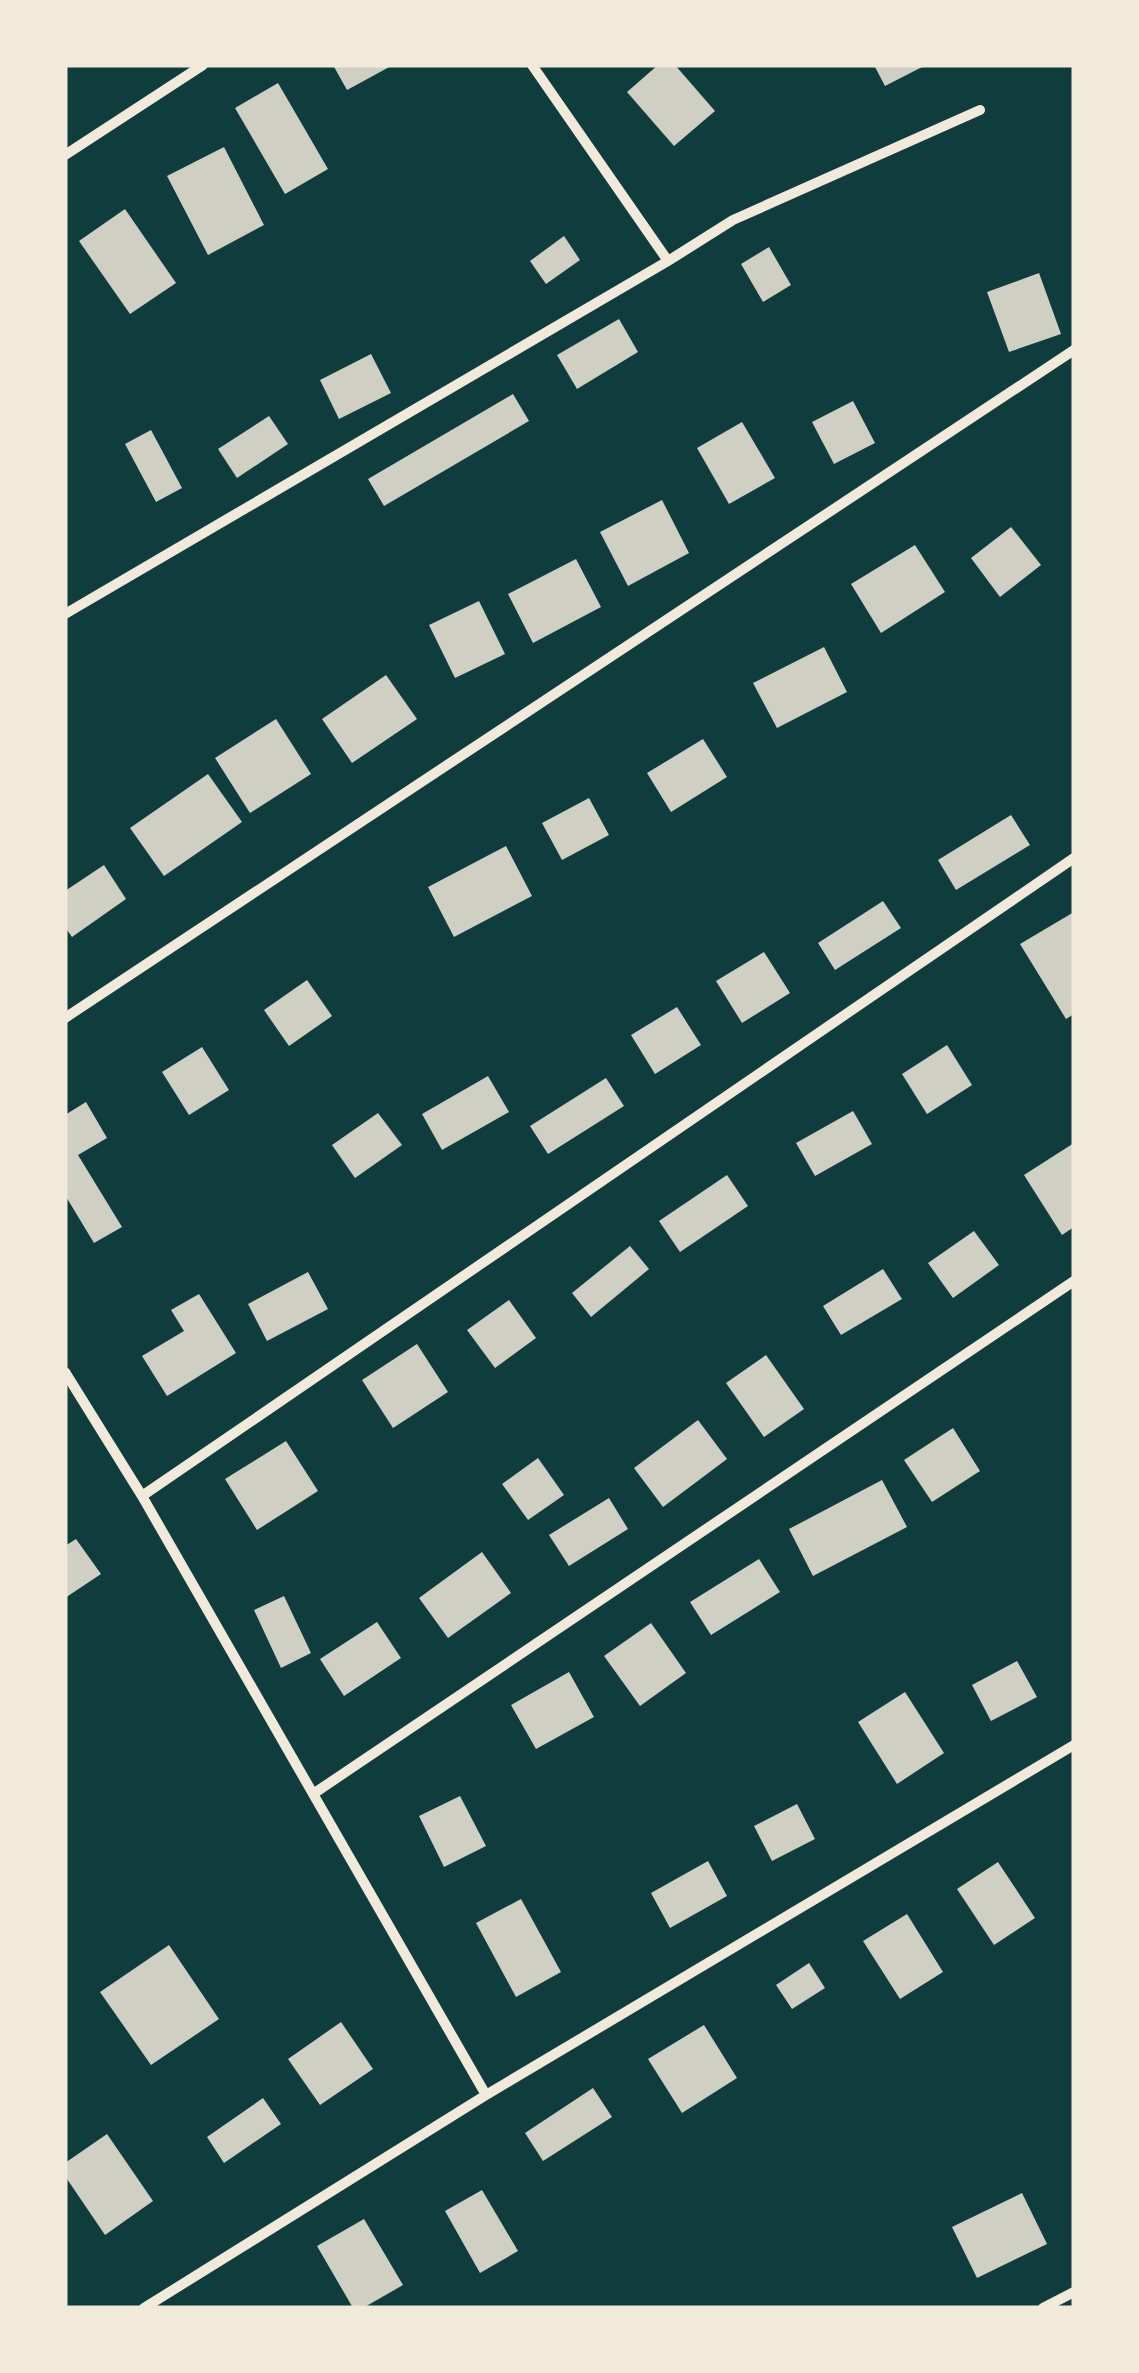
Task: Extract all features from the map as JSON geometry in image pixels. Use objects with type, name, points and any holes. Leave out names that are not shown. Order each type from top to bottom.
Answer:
[{"type":"street","points":[[65,155],[202,65]]},
{"type":"street","points":[[532,65],[668,261]]},
{"type":"street","points":[[65,614],[734,220],[980,110]]},
{"type":"street","points":[[65,1018],[1074,350]]},
{"type":"street","points":[[142,1496],[1074,858]]},
{"type":"street","points":[[313,1794],[1074,1281]]},
{"type":"street","points":[[65,1372],[142,1496],[486,2096]]},
{"type":"street","points":[[144,2308],[486,2096],[1074,1745]]},
{"type":"street","points":[[1043,2308],[1074,2292]]},
{"type":"building","points":[[333,65],[393,65],[347,90]]},
{"type":"building","points":[[658,65],[675,65],[715,111],[674,146],[627,92]]},
{"type":"building","points":[[874,65],[926,65],[885,86]]},
{"type":"building","points":[[278,83],[328,169],[285,194],[235,108]]},
{"type":"building","points":[[224,147],[264,225],[208,255],[167,176]]},
{"type":"building","points":[[125,209],[176,283],[130,314],[79,241]]},
{"type":"building","points":[[564,236],[580,260],[546,284],[530,261]]},
{"type":"building","points":[[769,247],[791,285],[763,302],[741,264]]},
{"type":"building","points":[[1039,273],[1061,334],[1009,352],[987,292]]},
{"type":"building","points":[[619,319],[638,352],[577,389],[557,355]]},
{"type":"building","points":[[371,354],[391,393],[339,419],[320,380]]},
{"type":"building","points":[[513,394],[529,421],[384,506],[368,479]]},
{"type":"building","points":[[853,401],[875,443],[834,464],[812,422]]},
{"type":"building","points":[[269,416],[288,444],[237,478],[218,449]]},
{"type":"building","points":[[742,422],[775,478],[729,504],[697,448]]},
{"type":"building","points":[[151,430],[182,488],[156,502],[125,444]]},
{"type":"building","points":[[662,500],[689,553],[628,586],[600,532]]},
{"type":"building","points":[[1011,527],[1041,565],[1000,597],[971,558]]},
{"type":"building","points":[[915,545],[945,592],[881,633],[851,584]]},
{"type":"building","points":[[576,559],[601,607],[533,643],[508,594]]},
{"type":"building","points":[[479,601],[505,654],[455,678],[429,625]]},
{"type":"building","points":[[824,647],[847,692],[777,728],[753,683]]},
{"type":"building","points":[[386,675],[417,719],[352,763],[322,719]]},
{"type":"building","points":[[276,719],[311,774],[250,813],[215,758]]},
{"type":"building","points":[[703,739],[727,777],[671,812],[647,773]]},
{"type":"building","points":[[208,774],[242,822],[164,876],[130,828]]},
{"type":"building","points":[[589,798],[609,835],[562,860],[542,823]]},
{"type":"building","points":[[1011,815],[1030,845],[956,890],[938,860]]},
{"type":"building","points":[[506,846],[532,896],[454,937],[428,887]]},
{"type":"building","points":[[104,865],[126,899],[72,937],[65,927],[65,891]]},
{"type":"building","points":[[883,901],[901,928],[835,970],[818,943]]},
{"type":"building","points":[[1074,912],[1074,1014],[1066,1019],[1020,944]]},
{"type":"building","points":[[764,952],[790,993],[742,1023],[716,981]]},
{"type":"building","points":[[307,980],[332,1016],[289,1046],[264,1010]]},
{"type":"building","points":[[677,1007],[701,1045],[655,1074],[631,1035]]},
{"type":"building","points":[[947,1045],[972,1085],[927,1114],[902,1074]]},
{"type":"building","points":[[202,1047],[229,1090],[189,1115],[162,1072]]},
{"type":"building","points":[[488,1076],[509,1112],[442,1150],[422,1114]]},
{"type":"building","points":[[606,1078],[624,1106],[548,1154],[530,1126]]},
{"type":"building","points":[[86,1102],[107,1138],[78,1155],[122,1227],[94,1243],[65,1195],[65,1115]]},
{"type":"building","points":[[853,1111],[872,1144],[815,1176],[796,1143]]},
{"type":"building","points":[[378,1113],[402,1145],[355,1178],[332,1145]]},
{"type":"building","points":[[1074,1143],[1074,1227],[1062,1235],[1024,1175]]},
{"type":"building","points":[[727,1175],[748,1206],[680,1252],[659,1221]]},
{"type":"building","points":[[974,1231],[999,1265],[953,1298],[928,1263]]},
{"type":"building","points":[[630,1246],[649,1269],[591,1317],[572,1293]]},
{"type":"building","points":[[883,1269],[902,1299],[841,1335],[823,1306]]},
{"type":"building","points":[[308,1272],[328,1309],[267,1341],[248,1304]]},
{"type":"building","points":[[199,1294],[236,1353],[167,1396],[142,1356],[184,1331],[171,1310]]},
{"type":"building","points":[[509,1300],[536,1338],[495,1368],[467,1330]]},
{"type":"building","points":[[417,1344],[448,1392],[393,1428],[362,1380]]},
{"type":"building","points":[[766,1355],[804,1409],[764,1437],[726,1383]]},
{"type":"building","points":[[698,1420],[727,1459],[663,1507],[634,1468]]},
{"type":"building","points":[[953,1428],[980,1471],[932,1502],[904,1460]]},
{"type":"building","points":[[286,1441],[318,1491],[257,1530],[225,1479]]},
{"type":"building","points":[[538,1458],[564,1495],[528,1520],[502,1484]]},
{"type":"building","points":[[882,1480],[907,1527],[813,1576],[789,1529]]},
{"type":"building","points":[[609,1498],[628,1529],[569,1566],[549,1535]]},
{"type":"building","points":[[76,1539],[101,1574],[65,1598],[65,1546]]},
{"type":"building","points":[[482,1552],[511,1593],[448,1638],[419,1598]]},
{"type":"building","points":[[759,1559],[780,1592],[711,1635],[690,1602]]},
{"type":"building","points":[[284,1596],[311,1653],[281,1668],[254,1610]]},
{"type":"building","points":[[377,1622],[401,1658],[344,1696],[320,1659]]},
{"type":"building","points":[[651,1623],[686,1673],[640,1706],[604,1656]]},
{"type":"building","points":[[1017,1661],[1037,1697],[991,1721],[972,1685]]},
{"type":"building","points":[[569,1672],[594,1717],[536,1749],[511,1705]]},
{"type":"building","points":[[905,1692],[944,1753],[897,1784],[858,1722]]},
{"type":"building","points":[[460,1796],[486,1846],[444,1867],[419,1816]]},
{"type":"building","points":[[797,1804],[815,1839],[772,1861],[754,1826]]},
{"type":"building","points":[[708,1861],[727,1896],[670,1928],[651,1893]]},
{"type":"building","points":[[998,1862],[1035,1918],[994,1945],[957,1889]]},
{"type":"building","points":[[521,1899],[561,1972],[516,1997],[476,1923]]},
{"type":"building","points":[[907,1914],[943,1972],[900,1999],[863,1941]]},
{"type":"building","points":[[169,1945],[219,2019],[151,2065],[100,1992]]},
{"type":"building","points":[[809,1963],[825,1988],[792,2009],[776,1985]]},
{"type":"building","points":[[341,2022],[373,2069],[320,2105],[288,2059]]},
{"type":"building","points":[[704,2025],[737,2078],[682,2113],[648,2059]]},
{"type":"building","points":[[593,2088],[612,2117],[543,2161],[525,2133]]},
{"type":"building","points":[[263,2098],[281,2124],[224,2163],[207,2137]]},
{"type":"building","points":[[107,2134],[153,2201],[105,2235],[65,2176],[65,2163]]},
{"type":"building","points":[[482,2190],[518,2251],[480,2273],[445,2211]]},
{"type":"building","points":[[1022,2193],[1047,2244],[977,2278],[952,2227]]},
{"type":"building","points":[[364,2219],[403,2285],[363,2308],[353,2308],[317,2246]]}]
